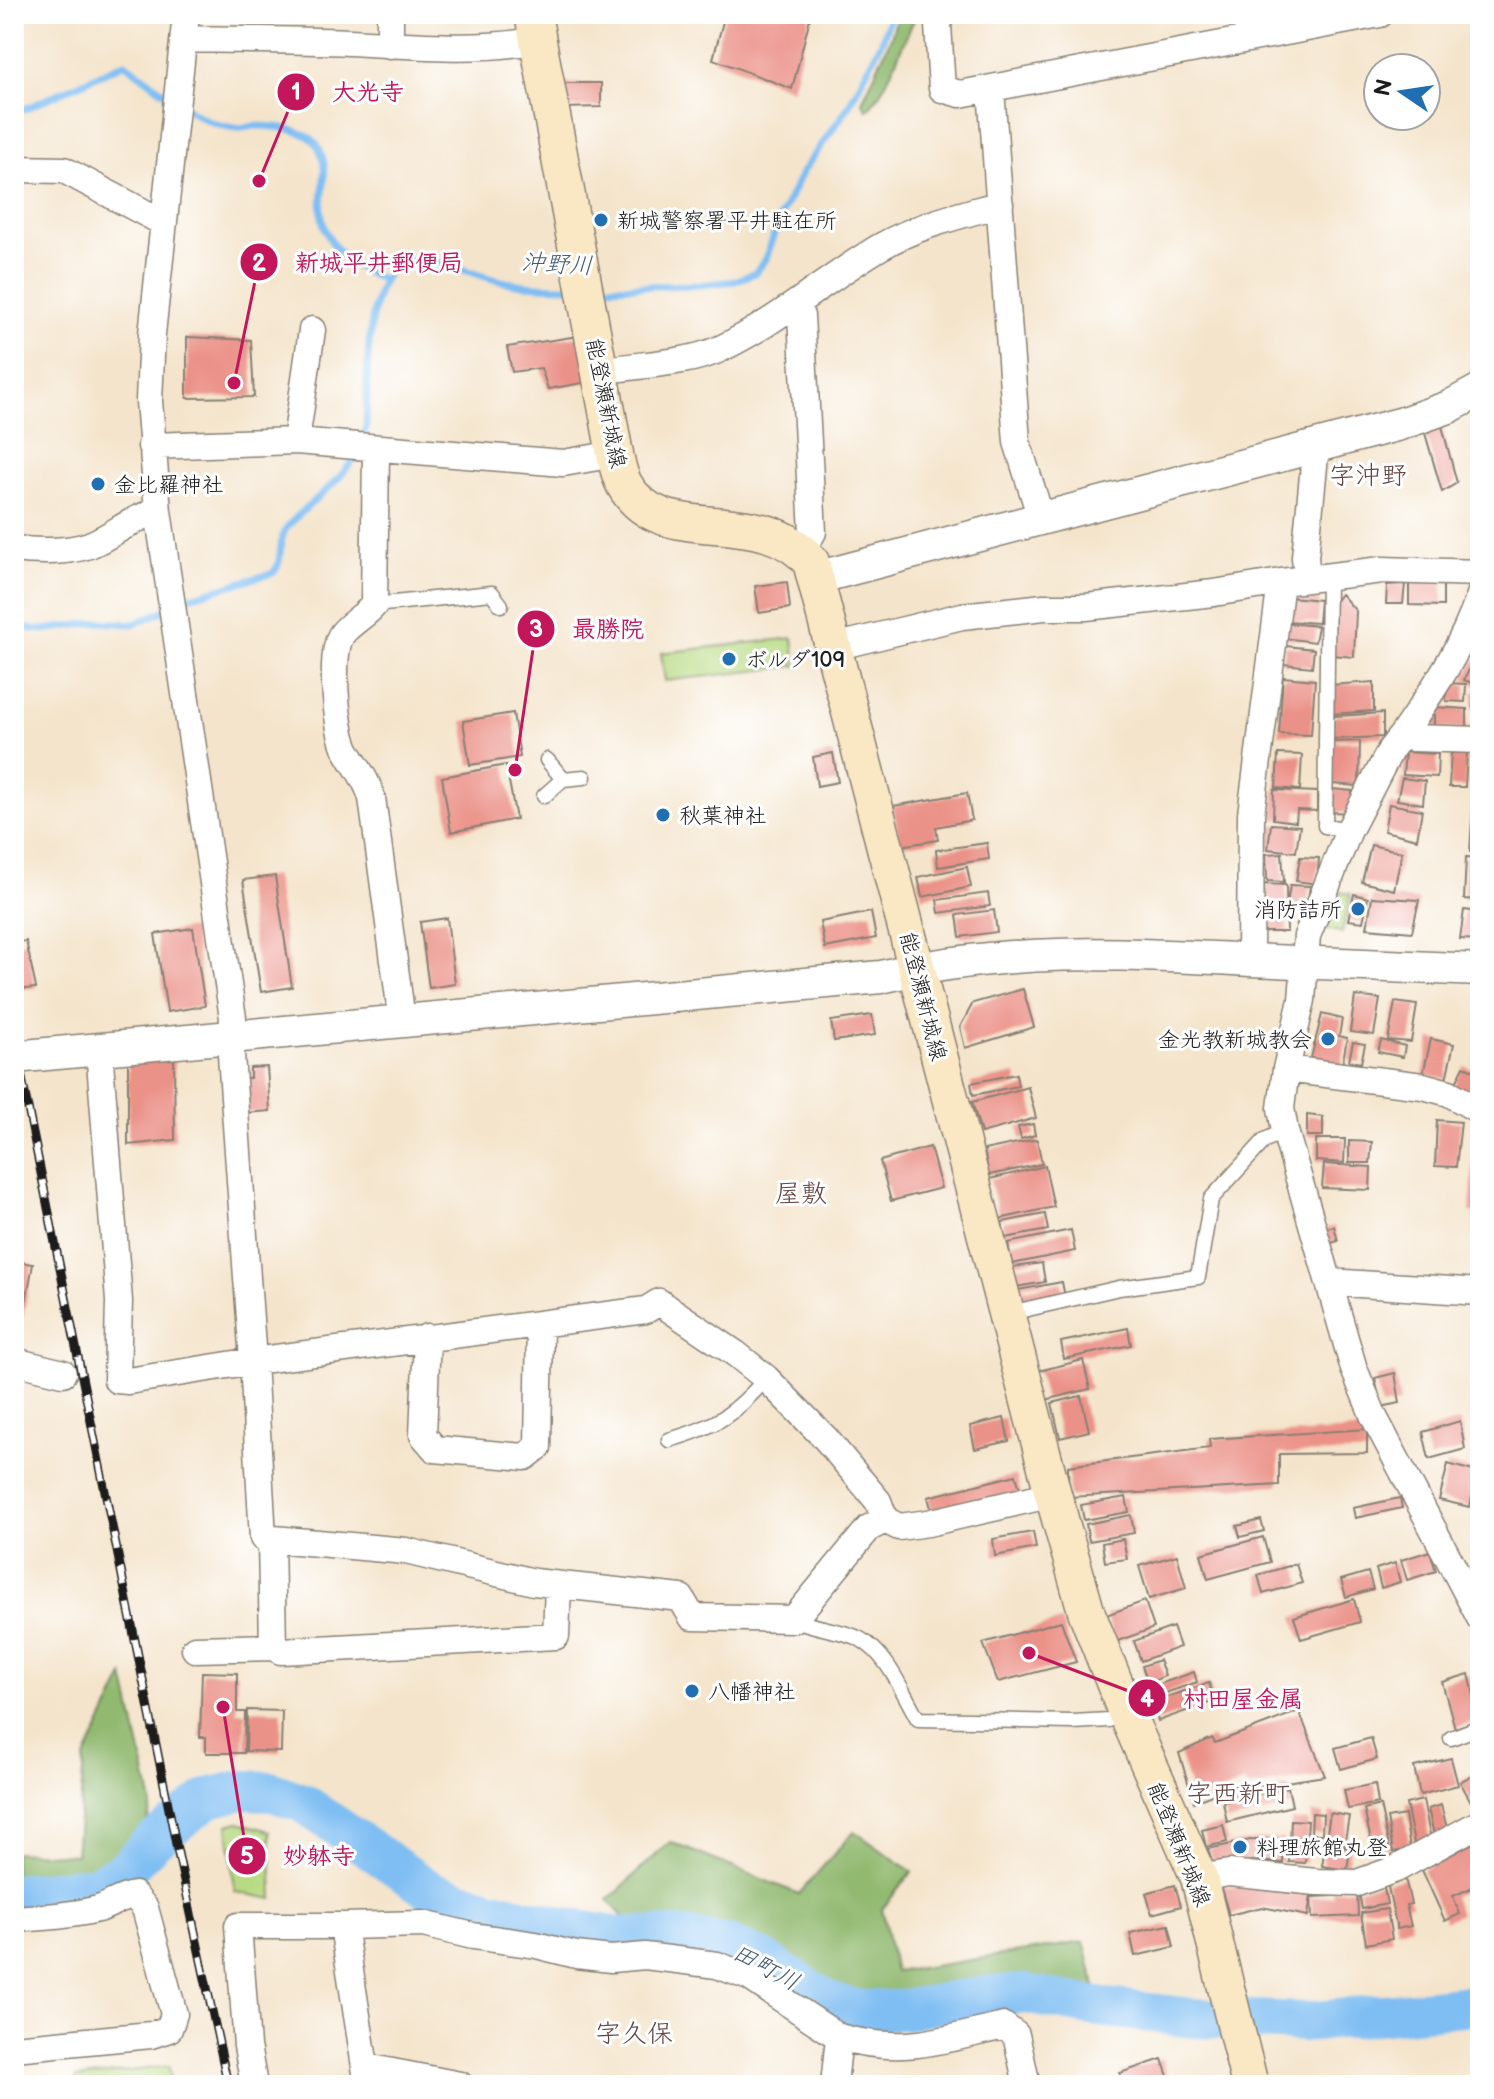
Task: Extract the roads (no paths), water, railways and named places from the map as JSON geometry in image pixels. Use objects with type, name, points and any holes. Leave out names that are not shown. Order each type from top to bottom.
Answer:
[{"type":"main road","name":"能登瀬新城線","points":[[536,27],[615,454],[623,482],[636,501],[657,515],[689,523],[755,529],[785,538],[809,564],[834,647],[1086,1611],[1126,1712],[1199,1878],[1250,2085]]},
{"type":"street","points":[[390,14],[390,45]]},
{"type":"street","points":[[941,14],[938,25],[942,89],[960,94],[1380,14]]},
{"type":"street","points":[[536,27],[519,44],[425,48],[185,27],[152,334],[149,401],[151,446],[233,1018],[234,1101],[263,1538],[406,1551],[534,1582],[681,1598],[692,1617],[794,1619],[869,1528],[885,1520]]},
{"type":"street","points":[[991,89],[1017,442],[1041,518]]},
{"type":"street","points":[[14,169],[64,170],[164,223]]},
{"type":"street","points":[[600,371],[691,358],[719,349],[797,304],[879,248],[921,226],[1000,204]]},
{"type":"street","points":[[797,304],[801,316],[813,532],[809,564],[1041,518],[1171,486],[1400,424],[1449,407],[1480,390]]},
{"type":"street","points":[[296,441],[312,330]]},
{"type":"street","points":[[151,446],[296,441],[376,450],[563,463],[615,454]]},
{"type":"street","points":[[1250,960],[1251,814],[1305,580],[1316,445]]},
{"type":"street","points":[[376,450],[374,605],[343,632],[336,646],[338,719],[345,747],[367,782],[372,798],[402,1020]]},
{"type":"street","points":[[14,549],[38,553],[92,544],[144,515],[158,511]]},
{"type":"street","points":[[834,647],[962,616],[1214,593],[1382,570],[1480,573]]},
{"type":"street","points":[[1480,595],[1470,626],[1445,673],[1391,749],[1349,830],[1307,936],[1302,1000],[1286,1069],[1281,1108],[1354,1369],[1374,1417],[1480,1618]]},
{"type":"street","points":[[1402,735],[1480,740]]},
{"type":"street","points":[[14,1057],[881,977],[916,968],[1091,954],[1162,954],[1480,970]]},
{"type":"street","points":[[99,1049],[118,1286],[117,1380],[128,1381],[427,1337],[646,1310],[659,1302],[766,1378],[826,1439],[878,1501],[885,1520],[899,1527],[1053,1494]]},
{"type":"street","points":[[1286,1069],[1423,1086],[1449,1093],[1480,1111]]},
{"type":"street","points":[[1330,1282],[1480,1292]]},
{"type":"street","points":[[427,1337],[423,1435],[435,1449],[525,1457],[538,1447],[540,1324]]},
{"type":"street","points":[[14,1361],[63,1373]]},
{"type":"street","points":[[271,1539],[273,1647]]},
{"type":"street","points":[[195,1649],[273,1647],[281,1651],[556,1636],[558,1585]]},
{"type":"street","points":[[1199,1878],[1229,1873],[1357,1883],[1396,1869],[1480,1823]]},
{"type":"street","points":[[14,1919],[70,1916],[103,1907],[120,1897],[134,1895],[145,1908],[174,2014],[169,2029],[151,2035],[14,2048]]},
{"type":"street","points":[[254,2085],[247,2046],[238,1926],[423,1924],[576,1955],[611,1959],[645,1956],[717,1965],[749,1977],[839,2037],[885,2047],[915,2046],[1004,2026],[1016,2035],[1027,2085]]},
{"type":"street","points":[[343,1926],[368,2079]]},
{"type":"street","points":[[834,2085],[839,2037]]},
{"type":"street","points":[[368,2079],[377,2069],[460,2085]]},
{"type":"lane","points":[[1305,580],[1325,826],[1349,830]]},
{"type":"lane","points":[[374,605],[492,593],[501,605]]},
{"type":"lane","points":[[547,760],[563,779]]},
{"type":"lane","points":[[544,796],[563,779],[584,777]]},
{"type":"lane","points":[[1006,1314],[1119,1288],[1198,1277],[1211,1199],[1265,1140],[1285,1131]]},
{"type":"lane","points":[[669,1440],[702,1431],[727,1417],[743,1405],[766,1378]]},
{"type":"lane","points":[[794,1619],[812,1628],[858,1638],[880,1654],[918,1719],[1073,1722],[1109,1720],[1126,1712]]},
{"type":"lane","points":[[1451,1738],[1480,1727]]},
{"type":"waterway","name":"沖野川","points":[[596,287],[700,285],[735,281],[755,273],[766,259],[779,219],[803,171],[847,109],[882,41],[891,14]]},
{"type":"waterway","name":"沖野川","points":[[14,114],[125,63],[172,98]]},
{"type":"waterway","name":"沖野川","points":[[182,105],[222,126],[281,128],[299,132],[313,140],[323,159],[322,215],[330,240],[348,260],[384,280]]},
{"type":"waterway","name":"沖野川","points":[[362,442],[366,428],[369,344],[376,299],[383,281],[397,265],[429,261],[513,283],[572,287]]},
{"type":"waterway","points":[[179,603],[273,573],[288,526],[334,483],[357,453]]},
{"type":"waterway","points":[[14,627],[44,630],[98,622],[134,624],[168,609]]},
{"type":"waterway","name":"田町川","points":[[14,1894],[94,1886],[125,1870],[152,1842],[209,1798],[242,1790],[270,1791],[303,1803],[431,1891],[561,1927],[614,1936],[678,1937],[728,1945],[764,1960],[831,2003],[861,2010],[903,2010],[986,1996],[1026,1994],[1091,2006],[1193,2018],[1309,2022],[1480,2004]]},
{"type":"railway","points":[[14,1039],[177,1849],[228,2085]]},
{"type":"place","name":"大光寺","points":[[259,181]]},
{"type":"place","name":"新城警察署平井駐在所","points":[[601,220]]},
{"type":"place","name":"新城平井郵便局","points":[[234,383]]},
{"type":"place","name":"金比羅神社","points":[[98,484]]},
{"type":"place","name":"ボルダ109","points":[[729,659]]},
{"type":"place","name":"最勝院","points":[[515,770]]},
{"type":"place","name":"秋葉神社","points":[[663,815]]},
{"type":"place","name":"消防詰所","points":[[1358,909]]},
{"type":"place","name":"金光教新城教会","points":[[1328,1039]]},
{"type":"place","name":"村田屋金属","points":[[1029,1653]]},
{"type":"place","name":"八幡神社","points":[[692,1691]]},
{"type":"place","name":"妙躰寺","points":[[223,1707]]},
{"type":"place","name":"料理旅館丸登","points":[[1240,1847]]},
{"type":"district","name":"字沖野","points":[[1368,475]]},
{"type":"district","name":"屋敷","points":[[801,1193]]},
{"type":"district","name":"字西新町","points":[[1238,1793]]},
{"type":"district","name":"字久保","points":[[634,2033]]}]
